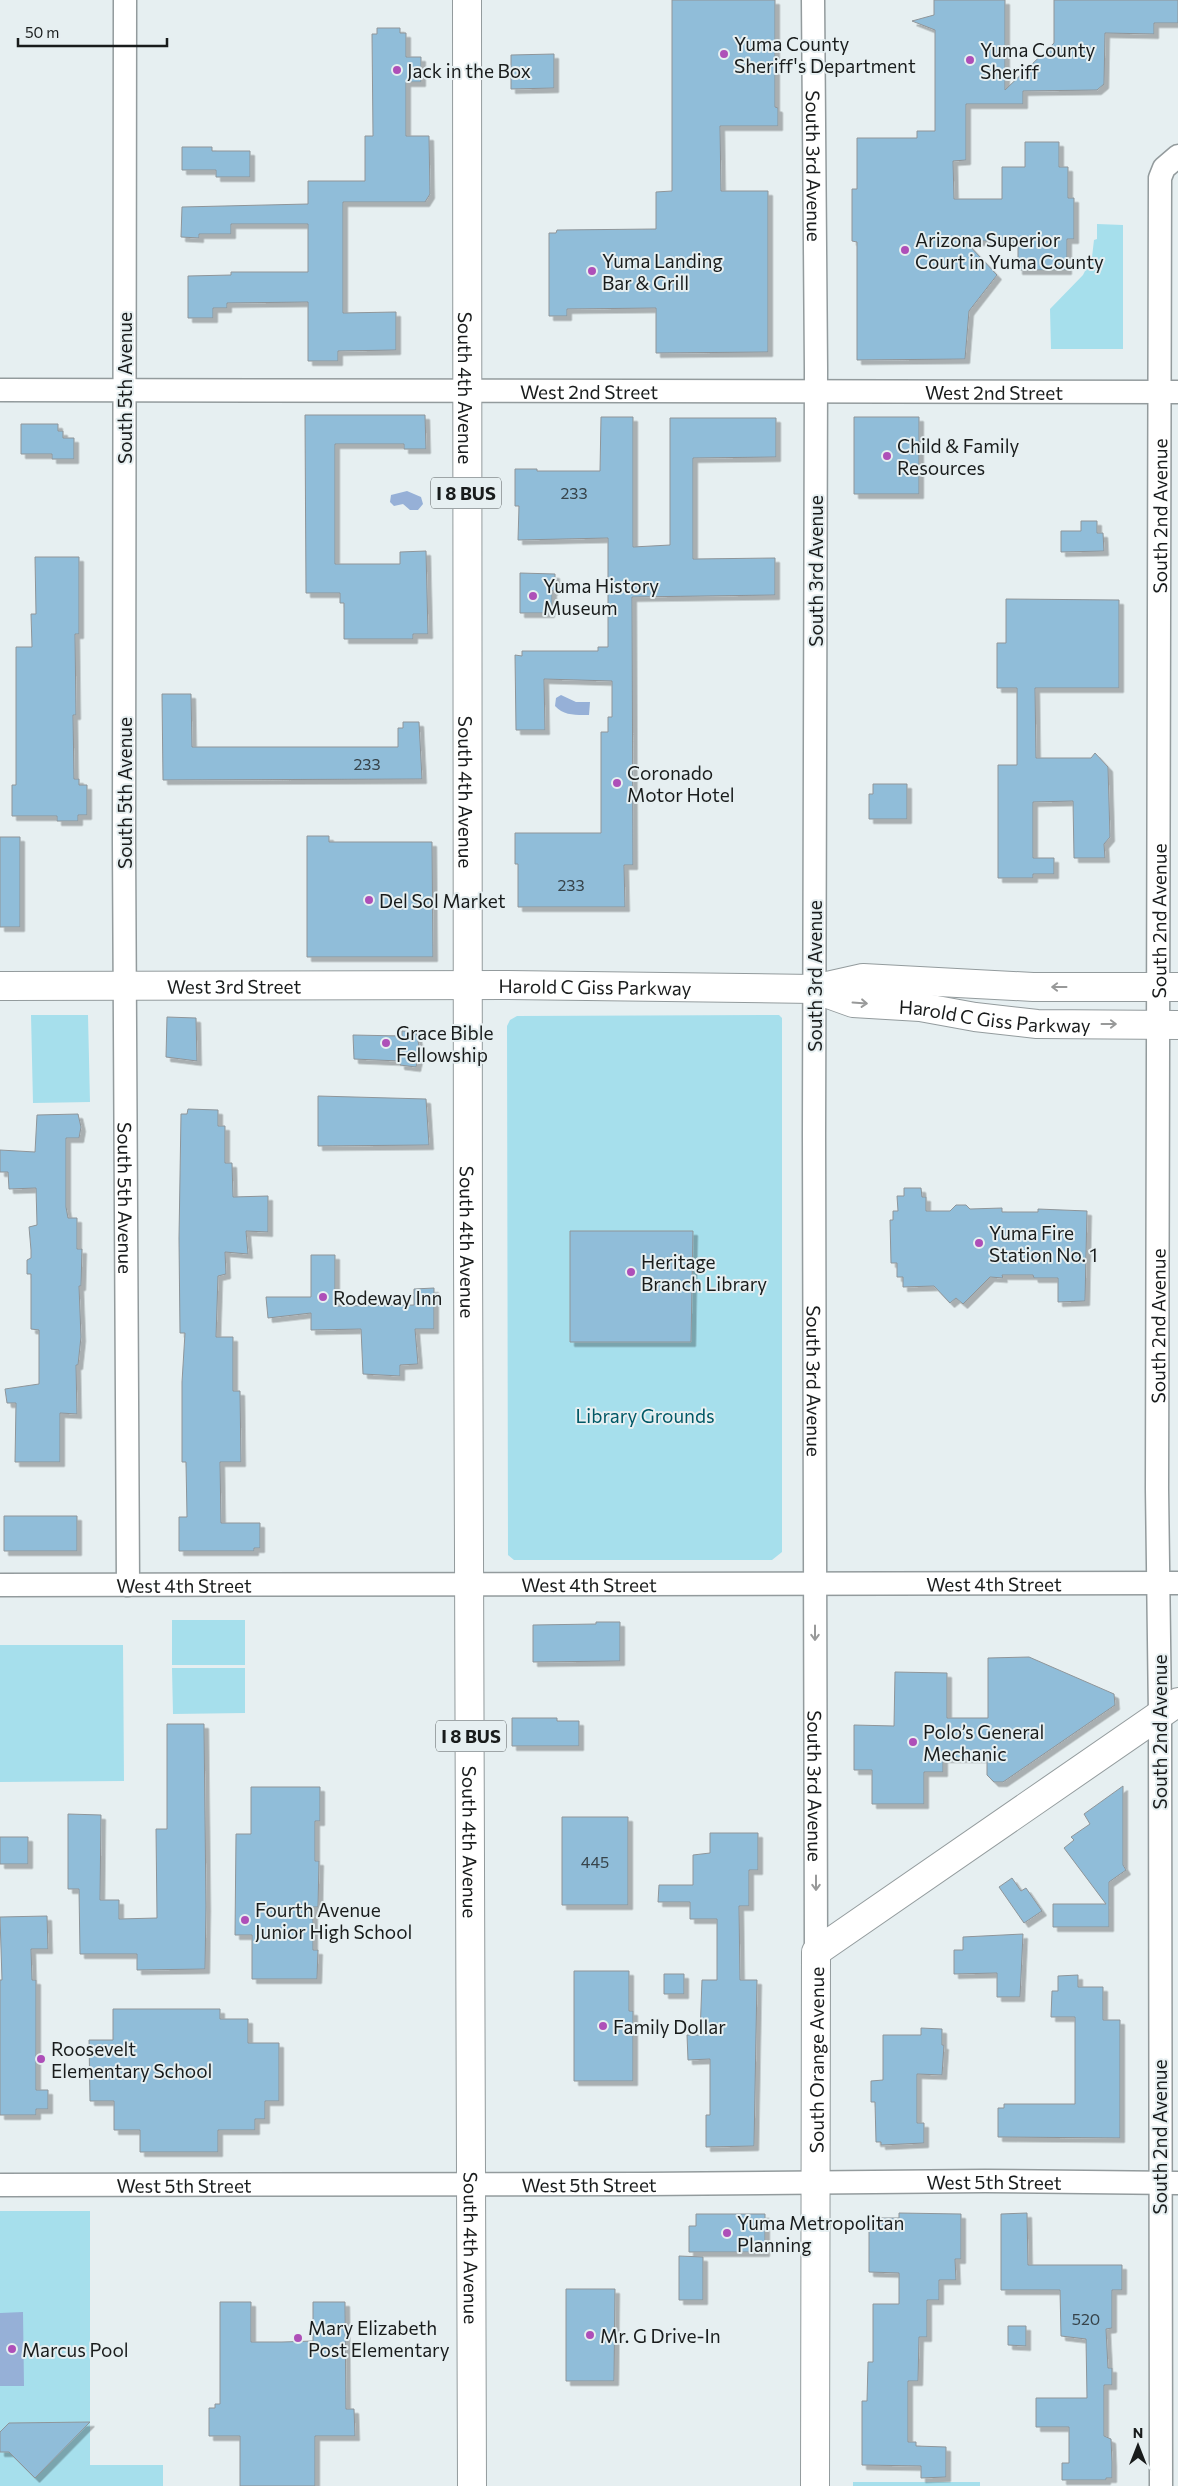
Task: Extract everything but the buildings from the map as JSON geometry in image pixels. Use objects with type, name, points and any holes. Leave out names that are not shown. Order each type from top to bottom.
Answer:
[{"type":"main road","name":"South 4th Avenue","points":[[467,0],[467,1282],[470,1585],[472,2486]]},
{"type":"main road","name":"Harold C Giss Parkway","points":[[467,986],[814,989],[863,978],[1033,987],[1168,986]]},
{"type":"main road","name":"West 3rd Street","points":[[0,986],[467,986]]},
{"type":"main road","name":"Harold C Giss Parkway","points":[[814,989],[853,1003],[920,1007],[975,1017],[1037,1024],[1168,1024]]},
{"type":"main road","name":"South Orange Avenue","points":[[815,2486],[816,1952],[1169,1708]]},
{"type":"street","name":"South 5th Avenue","points":[[125,0],[124,390],[128,1585]]},
{"type":"street","name":"South 3rd Avenue","points":[[813,0],[816,391],[814,989],[816,1952]]},
{"type":"street","name":"South 2nd Avenue","points":[[1161,2486],[1169,2182],[1169,392],[1160,178],[1171,162]]},
{"type":"street","name":"West 2nd Street","points":[[0,390],[1169,392]]},
{"type":"street","name":"West 4th Street","points":[[0,1585],[1168,1583]]},
{"type":"street","name":"West 5th Street","points":[[0,2184],[472,2184],[984,2180],[1169,2182]]},
{"type":"green space","points":[[1097,224],[1123,225],[1123,349],[1051,349],[1050,309],[1083,275],[1092,257],[1094,240],[1097,239]]},
{"type":"green space","points":[[31,1015],[88,1015],[90,1102],[33,1103]]},
{"type":"green space","name":"Library Grounds","points":[[779,1015],[782,1018],[782,1552],[772,1560],[514,1560],[508,1555],[507,1026],[510,1020],[517,1016]]},
{"type":"green space","points":[[172,1620],[245,1620],[245,1665],[172,1665]]},
{"type":"green space","points":[[0,1645],[123,1645],[124,1781],[0,1782]]},
{"type":"green space","points":[[172,1668],[245,1668],[245,1713],[173,1714]]},
{"type":"green space","points":[[0,2211],[90,2211],[90,2465],[163,2465],[163,2486],[0,2486]]},
{"type":"green space","points":[[853,2482],[980,2482],[980,2486],[853,2486]]},
{"type":"shaded area","points":[[407,491],[421,497],[423,504],[418,510],[410,510],[403,504],[394,506],[390,502],[391,495]]},
{"type":"shaded area","points":[[561,695],[576,702],[590,702],[589,715],[562,712],[555,706],[556,698]]},
{"type":"shaded area","name":"Marcus Pool","points":[[23,2312],[24,2386],[0,2386],[0,2313]]},
{"type":"place","name":"Yuma County Sheriff's Department","points":[[724,54]]},
{"type":"place","name":"Yuma County Sheriff","points":[[970,60]]},
{"type":"place","name":"Jack in the Box","points":[[397,70]]},
{"type":"place","name":"Arizona Superior Court in Yuma County","points":[[905,250]]},
{"type":"place","name":"Yuma Landing Bar & Grill","points":[[592,271]]},
{"type":"place","name":"Child & Family Resources","points":[[887,456]]},
{"type":"place","name":"Yuma History Museum","points":[[533,596]]},
{"type":"place","name":"Coronado Motor Hotel","points":[[617,783]]},
{"type":"place","name":"Del Sol Market","points":[[369,900]]},
{"type":"place","name":"Grace Bible Fellowship","points":[[386,1043]]},
{"type":"place","name":"Yuma Fire Station No. 1","points":[[979,1243]]},
{"type":"place","name":"Heritage Branch Library","points":[[631,1272]]},
{"type":"place","name":"Rodeway Inn","points":[[323,1297]]},
{"type":"place","name":"Polo’s General Mechanic","points":[[913,1742]]},
{"type":"place","name":"Fourth Avenue Junior High School","points":[[245,1920]]},
{"type":"place","name":"Family Dollar","points":[[603,2026]]},
{"type":"place","name":"Roosevelt Elementary School","points":[[41,2059]]},
{"type":"place","name":"Yuma Metropolitan Planning","points":[[727,2233]]},
{"type":"place","name":"Mr. G Drive-In","points":[[590,2335]]},
{"type":"place","name":"Mary Elizabeth Post Elementary","points":[[298,2338]]},
{"type":"place","name":"Marcus Pool","points":[[12,2349]]}]
